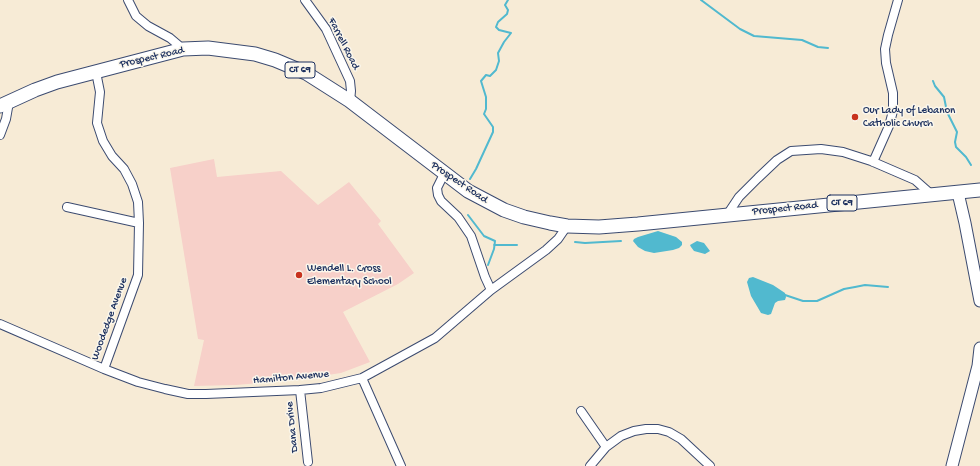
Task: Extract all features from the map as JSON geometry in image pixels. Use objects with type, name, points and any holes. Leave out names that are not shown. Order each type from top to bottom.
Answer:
[{"type":"main road","name":"Prospect Road","points":[[4,104],[57,82],[183,49],[208,48],[255,54],[275,60],[306,73],[350,101],[444,174],[473,194],[504,210],[542,222],[566,226],[599,227],[980,190]]},
{"type":"street","points":[[128,0],[136,16],[148,26],[170,38],[183,49]]},
{"type":"street","name":"Farrell Road","points":[[305,0],[326,29],[350,80],[350,101]]},
{"type":"street","points":[[873,162],[889,126],[893,111],[893,97],[885,53],[888,35],[898,0]]},
{"type":"street","name":"Woodedge Avenue","points":[[96,72],[100,92],[97,123],[103,141],[112,156],[124,169],[132,184],[138,202],[139,223],[138,275],[104,369]]},
{"type":"street","points":[[0,135],[6,119],[4,104]]},
{"type":"street","points":[[727,215],[739,197],[758,178],[777,160],[791,151],[821,149],[843,152],[873,162],[915,180],[932,195]]},
{"type":"street","points":[[444,174],[437,188],[438,195],[441,201],[465,226],[471,236],[485,278],[491,290]]},
{"type":"street","points":[[958,193],[980,301]]},
{"type":"street","points":[[68,207],[139,223]]},
{"type":"street","name":"Hamilton Avenue","points":[[0,324],[138,382],[188,394],[300,390],[328,386],[362,378],[435,338],[458,320],[491,290],[546,250],[558,239],[566,226]]},
{"type":"street","points":[[952,466],[978,366],[980,348]]},
{"type":"street","points":[[362,378],[401,466]]},
{"type":"street","name":"Dana Drive","points":[[300,390],[308,462]]},
{"type":"street","points":[[581,411],[606,447]]},
{"type":"street","points":[[590,466],[606,447],[621,436],[634,431],[646,429],[658,429],[669,432],[681,439],[710,466]]},
{"type":"shaded area","name":"Wendell L. Cross Elementary School","points":[[214,159],[217,177],[281,171],[318,205],[349,182],[381,221],[378,224],[414,273],[398,284],[343,312],[370,362],[341,373],[295,380],[236,385],[194,386],[204,340],[198,339],[170,168]]},
{"type":"water","points":[[658,231],[676,237],[682,242],[682,245],[673,250],[654,253],[645,251],[638,247],[633,241],[638,237]]},
{"type":"water","points":[[697,241],[704,243],[710,251],[705,254],[694,251],[690,245]]},
{"type":"water","points":[[753,277],[773,285],[785,293],[785,300],[775,303],[771,314],[768,315],[761,313],[751,296],[747,282],[749,278]]},
{"type":"waterway","points":[[470,179],[493,132],[493,127],[484,114],[486,109],[486,97],[481,81],[486,75],[490,76],[496,70],[499,61],[498,53],[511,33],[499,30],[496,27],[498,22],[507,14],[508,10],[505,5],[508,0]]},
{"type":"waterway","points":[[701,0],[740,29],[754,36],[802,40],[818,47],[828,48]]},
{"type":"waterway","points":[[933,81],[944,97],[947,112],[957,132],[955,142],[956,147],[966,157],[971,165]]},
{"type":"waterway","points":[[468,215],[484,236],[495,241],[494,249],[488,265]]},
{"type":"waterway","points":[[575,242],[585,243],[621,241]]},
{"type":"waterway","points":[[494,245],[517,245]]},
{"type":"waterway","points":[[785,295],[803,301],[817,301],[844,289],[865,285],[888,287]]},
{"type":"place","name":"Our Lady of Lebanon Catholic Church","points":[[855,117]]},
{"type":"place","name":"Wendell L. Cross Elementary School","points":[[299,275]]}]
